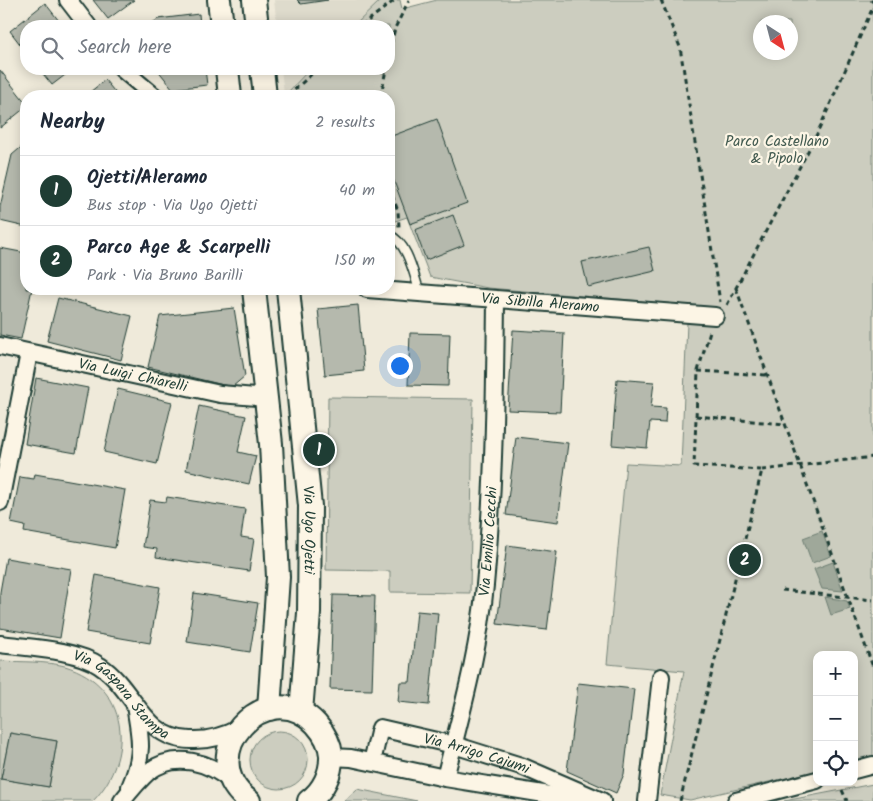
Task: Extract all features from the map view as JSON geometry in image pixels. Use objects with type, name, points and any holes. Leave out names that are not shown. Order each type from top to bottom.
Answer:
[{"type":"main road","points":[[219,0],[221,20]]},
{"type":"main road","points":[[254,0],[256,20]]},
{"type":"main road","points":[[228,75],[229,90]]},
{"type":"main road","points":[[263,75],[264,90]]},
{"type":"main road","points":[[255,295],[267,398],[275,491],[278,577],[269,709]]},
{"type":"main road","name":"Via Ugo Ojetti","points":[[289,295],[310,506],[309,613],[301,712]]},
{"type":"main road","points":[[244,796],[228,759],[231,742],[238,729],[252,716],[269,709],[284,708],[301,712],[321,729],[328,743],[331,757],[325,783],[309,801]]},
{"type":"street","points":[[68,0],[83,20]]},
{"type":"street","points":[[129,75],[147,90]]},
{"type":"street","name":"Via Sibilla Aleramo","points":[[395,291],[715,316]]},
{"type":"street","name":"Via Emilio Cecchi","points":[[445,778],[473,665],[485,586],[495,435],[496,300]]},
{"type":"street","name":"Via Luigi Chiarelli","points":[[0,346],[220,394],[267,398]]},
{"type":"street","points":[[0,502],[30,353]]},
{"type":"street","name":"Via Gaspara Stampa","points":[[0,644],[81,656],[99,665],[114,677],[134,704],[157,729],[173,738],[210,740],[238,729]]},
{"type":"street","points":[[647,801],[661,676]]},
{"type":"street","points":[[124,798],[137,771],[141,755],[141,738],[134,704]]},
{"type":"street","name":"Via Arrigo Cajumi","points":[[372,762],[380,728],[454,745],[521,766],[602,801]]},
{"type":"street","name":"Via Arrigo Cajumi","points":[[331,757],[372,762],[445,778],[590,801]]},
{"type":"street","points":[[124,798],[149,771],[164,764],[178,761],[208,765],[244,796]]},
{"type":"street","points":[[858,769],[873,765]]},
{"type":"street","points":[[736,801],[813,781]]},
{"type":"lane","points":[[395,240],[405,253],[420,293]]},
{"type":"path","points":[[369,20],[395,0]]},
{"type":"path","points":[[395,28],[409,0]]},
{"type":"path","points":[[661,0],[680,47],[721,306],[715,316],[698,371],[694,466],[762,470],[873,456]]},
{"type":"path","points":[[715,316],[723,313],[817,134],[873,7]]},
{"type":"path","points":[[294,90],[311,75]]},
{"type":"path","points":[[382,90],[385,75]]},
{"type":"path","points":[[395,206],[400,226],[395,232]]},
{"type":"path","points":[[736,288],[873,667]]},
{"type":"path","points":[[698,371],[767,375]]},
{"type":"path","points":[[696,416],[785,424]]},
{"type":"path","points":[[680,801],[762,470]]},
{"type":"path","points":[[782,590],[873,600]]},
{"type":"path","points":[[842,790],[847,801]]},
{"type":"shaded area","points":[[274,0],[381,0],[360,20],[276,20]]},
{"type":"shaded area","points":[[282,75],[304,75],[288,90],[284,90]]},
{"type":"shaded area","points":[[822,531],[831,556],[812,563],[803,538]]},
{"type":"shaded area","points":[[833,562],[843,591],[822,589],[814,569]]},
{"type":"shaded area","points":[[825,597],[847,601],[850,609],[831,615]]},
{"type":"green space","name":"Parco Castellano & Pipolo","points":[[381,0],[400,0],[402,9],[437,0],[873,0],[873,756],[858,761],[858,651],[813,651],[813,772],[690,800],[660,795],[684,671],[607,664],[626,463],[681,466],[687,323],[713,307],[488,288],[430,277],[407,217],[395,221],[395,90],[290,90],[304,75],[395,75],[395,20],[360,20]]},
{"type":"green space","points":[[328,397],[473,399],[470,593],[390,592],[390,571],[326,570]]},
{"type":"green space","points":[[0,661],[57,664],[86,675],[102,689],[113,705],[119,724],[120,744],[116,764],[107,783],[93,801],[0,801]],"holes":[[[10,733],[57,741],[49,787],[1,779]]]},
{"type":"green space","points":[[279,731],[290,733],[303,744],[308,760],[306,771],[295,784],[279,789],[268,787],[255,776],[250,760],[252,749],[263,736]]},
{"type":"green space","points":[[873,784],[873,801],[784,801]]},
{"type":"green space","points":[[357,789],[417,801],[344,801]]},
{"type":"building","points":[[93,0],[134,0],[108,19]]},
{"type":"building","points":[[297,0],[328,0],[301,4]]},
{"type":"building","points":[[45,3],[58,20],[24,20]]},
{"type":"building","points":[[199,14],[200,20],[157,20]]},
{"type":"building","points":[[20,23],[20,44],[10,31]]},
{"type":"building","points":[[0,70],[20,95],[20,112],[0,128]]},
{"type":"building","points":[[44,75],[65,75],[52,85]]},
{"type":"building","points":[[162,75],[206,75],[207,85],[173,89]]},
{"type":"building","points":[[105,80],[113,90],[92,90]]},
{"type":"building","points":[[437,119],[467,203],[410,224],[395,184],[395,135]]},
{"type":"building","points":[[20,148],[20,226],[0,221],[0,207],[12,155]]},
{"type":"building","points":[[453,215],[464,245],[426,260],[415,230]]},
{"type":"building","points":[[649,247],[655,271],[588,287],[582,262]]},
{"type":"building","points":[[0,248],[20,252],[20,295],[31,295],[21,339],[0,335]]},
{"type":"building","points":[[58,298],[132,316],[121,360],[47,341]]},
{"type":"building","points":[[358,305],[364,371],[325,375],[318,309]]},
{"type":"building","points":[[234,308],[245,376],[232,387],[148,367],[160,316]]},
{"type":"building","points":[[513,330],[564,333],[560,412],[508,410]]},
{"type":"building","points":[[410,333],[450,334],[448,386],[408,385]]},
{"type":"building","points":[[36,378],[88,388],[76,453],[25,444]]},
{"type":"building","points":[[617,379],[654,382],[651,407],[666,408],[665,423],[650,422],[647,448],[612,445]]},
{"type":"building","points":[[118,389],[172,402],[157,464],[104,452]]},
{"type":"building","points":[[199,406],[246,416],[238,452],[256,456],[249,484],[186,470]]},
{"type":"building","points":[[516,437],[568,443],[558,522],[506,515]]},
{"type":"building","points":[[35,474],[125,490],[115,548],[24,532],[25,526],[11,523],[20,477],[34,479]]},
{"type":"building","points":[[167,497],[245,509],[241,537],[254,539],[249,571],[156,557],[157,549],[143,547],[150,500],[166,502]]},
{"type":"building","points":[[507,545],[557,552],[547,630],[497,624]]},
{"type":"building","points":[[6,558],[71,569],[60,638],[0,628],[0,592]]},
{"type":"building","points":[[96,575],[160,587],[150,643],[86,632]]},
{"type":"building","points":[[194,593],[258,603],[250,652],[187,642]]},
{"type":"building","points":[[333,595],[375,596],[372,690],[330,689]]},
{"type":"building","points":[[417,611],[438,613],[429,705],[398,702],[400,682],[410,682]]},
{"type":"building","points":[[578,683],[634,689],[624,774],[616,793],[567,771]]},
{"type":"building","points":[[10,733],[57,741],[49,787],[1,779]]},
{"type":"place","name":"Ojetti/Aleramo","points":[[319,450]]},
{"type":"place","name":"Parco Age & Scarpelli","points":[[745,560]]}]
